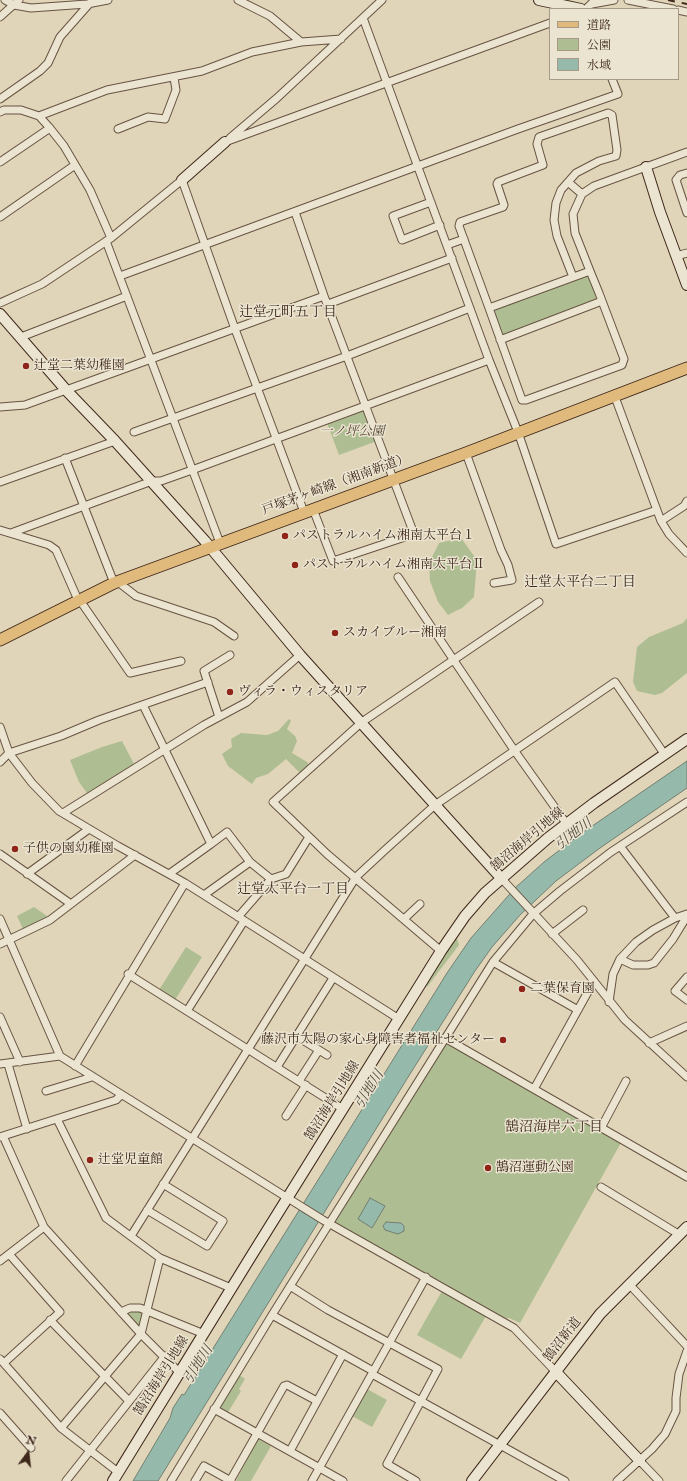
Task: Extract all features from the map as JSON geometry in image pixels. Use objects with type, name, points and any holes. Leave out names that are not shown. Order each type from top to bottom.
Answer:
[{"type":"main road","name":"戸塚茅ヶ崎線（湘南新道）","points":[[0,640],[116,582],[209,546],[616,397],[687,368]]},
{"type":"street","points":[[5,0],[17,2],[31,8],[108,0]]},
{"type":"street","points":[[238,0],[270,16],[300,42]]},
{"type":"street","points":[[0,304],[42,284],[108,240],[182,180],[341,39],[382,0]]},
{"type":"street","points":[[539,0],[576,8]]},
{"type":"street","points":[[594,2],[614,0]]},
{"type":"street","points":[[628,0],[668,8]]},
{"type":"street","points":[[0,17],[17,2]]},
{"type":"street","points":[[0,98],[40,71],[48,62],[60,37],[90,3]]},
{"type":"street","points":[[363,18],[388,82],[489,360],[518,432],[556,544],[658,510]]},
{"type":"street","points":[[225,142],[549,23]]},
{"type":"street","points":[[39,116],[107,90],[174,78],[202,71],[252,52],[300,42],[341,39]]},
{"type":"street","points":[[118,129],[148,117],[165,119],[176,90],[174,78]]},
{"type":"street","points":[[120,276],[618,94],[612,80]]},
{"type":"street","points":[[0,112],[4,110],[21,110],[39,116],[50,128],[90,190],[150,359],[220,543]]},
{"type":"street","points":[[572,277],[557,236],[554,220],[556,203],[561,190],[576,173],[599,161],[616,156],[617,150],[612,115],[608,113],[539,137],[537,144],[543,165],[498,182],[497,184],[504,205],[460,222],[459,226],[522,400],[526,400],[622,365],[624,359],[575,233],[573,214],[582,194],[594,186],[687,152]]},
{"type":"street","points":[[0,162],[50,128]]},
{"type":"street","points":[[0,217],[75,165]]},
{"type":"street","points":[[646,167],[660,212],[687,285]]},
{"type":"street","points":[[687,173],[680,175],[676,180],[687,212]]},
{"type":"street","points":[[182,180],[204,245],[276,439],[333,561],[414,534],[324,296],[295,212]]},
{"type":"street","points":[[568,182],[582,194]]},
{"type":"street","points":[[431,202],[394,216],[402,240],[440,225]]},
{"type":"street","points":[[447,245],[464,239]]},
{"type":"street","points":[[676,256],[687,253]]},
{"type":"street","points":[[328,304],[452,258]]},
{"type":"street","points":[[489,308],[590,271]]},
{"type":"street","points":[[21,337],[128,296]]},
{"type":"street","points":[[0,407],[25,405],[324,296]]},
{"type":"street","points":[[500,340],[602,301]]},
{"type":"street","points":[[134,432],[347,356],[470,308]]},
{"type":"street","points":[[0,314],[66,390],[152,481],[209,546],[300,655],[594,981],[609,1002],[633,1029],[687,1077]]},
{"type":"street","points":[[11,533],[84,508],[152,481],[161,481],[192,470],[489,360]]},
{"type":"street","points":[[616,397],[661,521],[669,534],[687,553]]},
{"type":"street","points":[[0,482],[115,441]]},
{"type":"street","points":[[466,453],[501,550],[508,565],[512,580],[494,583]]},
{"type":"street","points":[[65,458],[84,508],[116,582],[136,596],[214,622],[234,636]]},
{"type":"street","points":[[661,521],[684,506],[687,501]]},
{"type":"street","points":[[0,530],[49,545],[56,550],[79,600],[130,673],[181,661]]},
{"type":"street","points":[[398,577],[514,750],[566,823]]},
{"type":"street","points":[[441,951],[309,837],[273,802],[362,722],[539,602]]},
{"type":"street","points":[[219,717],[204,670],[230,655]]},
{"type":"street","points":[[63,813],[219,717],[247,702],[300,655]]},
{"type":"street","points":[[0,762],[9,753],[61,736],[98,720],[208,682]]},
{"type":"street","points":[[131,1236],[356,877],[435,806],[514,750],[615,682],[665,755]]},
{"type":"street","points":[[143,705],[211,844]]},
{"type":"street","points":[[0,727],[9,753],[32,783],[54,807],[89,829],[204,895],[399,1019]]},
{"type":"street","name":"鵠沼海岸引地線","points":[[116,1477],[231,1288],[290,1200],[343,1109],[441,951],[470,910],[501,878],[566,823],[687,739]]},
{"type":"street","points":[[171,1481],[325,1230],[326,1222],[365,1169],[440,1045],[493,962],[534,914],[560,891],[620,846],[687,802]]},
{"type":"street","points":[[27,874],[89,829]]},
{"type":"street","points":[[169,874],[227,832],[250,862],[271,878]]},
{"type":"street","points":[[187,1011],[241,919],[271,878],[286,874],[309,837]]},
{"type":"street","points":[[620,846],[675,918]]},
{"type":"street","points":[[0,854],[71,904]]},
{"type":"street","points":[[0,944],[50,920],[135,855]]},
{"type":"street","points":[[204,895],[250,862]]},
{"type":"street","points":[[75,1066],[128,974],[184,883]]},
{"type":"street","points":[[404,919],[420,904]]},
{"type":"street","points":[[552,934],[583,910]]},
{"type":"street","points":[[609,1002],[613,974],[620,959],[636,942],[675,918],[687,915]]},
{"type":"street","points":[[620,959],[633,965],[648,965],[654,963],[673,940],[687,915]]},
{"type":"street","points":[[0,919],[60,1056],[92,1078],[326,1222],[426,1277],[514,1328],[659,1481]]},
{"type":"street","points":[[493,962],[578,1010]]},
{"type":"street","points":[[128,974],[343,1109]]},
{"type":"street","points":[[687,977],[675,991],[687,1000]]},
{"type":"street","points":[[277,1067],[333,978]]},
{"type":"street","points":[[534,1089],[594,981]]},
{"type":"street","points":[[0,1017],[20,1062]]},
{"type":"street","points":[[649,1043],[687,1026]]},
{"type":"street","points":[[296,1036],[327,1055]]},
{"type":"street","points":[[445,1038],[687,1177]]},
{"type":"street","points":[[299,1081],[319,1050]]},
{"type":"street","points":[[27,1129],[4,1064],[60,1056]]},
{"type":"street","points":[[46,1091],[92,1078]]},
{"type":"street","points":[[601,1128],[626,1081]]},
{"type":"street","points":[[286,1116],[306,1086]]},
{"type":"street","points":[[121,1095],[116,1100],[2,1137],[44,1227],[121,1312],[180,1373]]},
{"type":"street","points":[[57,1119],[106,1218],[160,1258],[231,1288]]},
{"type":"street","points":[[147,1210],[207,1246],[223,1221],[163,1184]]},
{"type":"street","points":[[601,1187],[680,1235]]},
{"type":"street","points":[[0,1261],[44,1227]]},
{"type":"street","name":"鵠沼新道","points":[[472,1481],[600,1314],[687,1227]]},
{"type":"street","points":[[9,1254],[60,1312],[2,1361],[61,1428],[90,1451],[116,1477]]},
{"type":"street","points":[[61,1428],[142,1334],[160,1258]]},
{"type":"street","points":[[312,1481],[426,1277]]},
{"type":"street","points":[[629,1284],[687,1346]]},
{"type":"street","points":[[290,1286],[328,1310],[438,1369],[387,1464],[416,1481]]},
{"type":"street","points":[[121,1312],[135,1307],[147,1310],[204,1334]]},
{"type":"street","points":[[272,1316],[343,1354],[420,1401],[565,1481]]},
{"type":"street","points":[[50,1320],[128,1400]]},
{"type":"street","points":[[617,1481],[660,1441],[676,1411],[679,1374],[687,1351]]},
{"type":"street","points":[[290,1451],[343,1354]]},
{"type":"street","points":[[66,1481],[164,1356]]},
{"type":"street","points":[[195,1481],[204,1466],[230,1481],[284,1386],[287,1385],[317,1401]]},
{"type":"street","points":[[214,1409],[343,1481]]},
{"type":"street","points":[[0,1413],[31,1448]]},
{"type":"green space","points":[[590,271],[602,301],[500,340],[489,308]]},
{"type":"green space","name":"一ノ坪公園","points":[[365,409],[377,441],[339,455],[327,423]]},
{"type":"green space","points":[[461,538],[477,560],[474,597],[462,608],[448,615],[438,602],[430,581],[429,563],[439,543]]},
{"type":"green space","points":[[687,618],[687,673],[662,693],[655,695],[637,691],[633,682],[637,647],[649,637],[683,623]]},
{"type":"green space","points":[[289,719],[291,721],[287,729],[295,736],[297,741],[292,753],[307,762],[309,765],[300,773],[286,759],[268,774],[256,778],[252,784],[228,766],[222,754],[232,747],[231,739],[241,733],[267,735],[278,731]]},
{"type":"green space","points":[[122,741],[134,764],[87,793],[79,782],[70,760],[102,747]]},
{"type":"green space","points":[[34,907],[50,918],[23,929],[17,916]]},
{"type":"green space","points":[[455,931],[459,945],[427,987],[423,980]]},
{"type":"green space","points":[[186,947],[202,957],[175,1000],[159,990]]},
{"type":"green space","name":"鵠沼運動公園","points":[[445,1043],[448,1043],[622,1141],[520,1323],[509,1318],[505,1319],[335,1222]]},
{"type":"green space","points":[[442,1291],[486,1316],[461,1359],[417,1335]]},
{"type":"green space","points":[[145,1310],[138,1327],[123,1311]]},
{"type":"green space","points":[[238,1374],[245,1379],[239,1389],[241,1391],[227,1414],[217,1409]]},
{"type":"green space","points":[[367,1389],[387,1400],[372,1427],[352,1416]]},
{"type":"green space","points":[[258,1439],[271,1446],[251,1481],[236,1481]]},
{"type":"water","points":[[687,761],[687,788],[600,848],[556,881],[520,915],[492,947],[475,971],[410,1074],[158,1481],[133,1481],[170,1418],[173,1408],[182,1394],[184,1395],[447,973],[471,938],[515,888],[544,862],[582,833]]},
{"type":"water","points":[[370,1198],[385,1206],[372,1228],[358,1219]]},
{"type":"water","points":[[386,1222],[401,1223],[404,1226],[404,1231],[398,1234],[385,1230],[383,1226]]},
{"type":"railway","points":[[668,0],[687,4]]},
{"type":"place","name":"辻堂二葉幼稚園","points":[[26,366]]},
{"type":"place","name":"パストラルハイム湘南太平台１","points":[[285,536]]},
{"type":"place","name":"パストラルハイム湘南太平台Ⅱ","points":[[295,565]]},
{"type":"place","name":"スカイブルー湘南","points":[[335,633]]},
{"type":"place","name":"ヴィラ・ウィスタリア","points":[[230,692]]},
{"type":"place","name":"子供の園幼稚園","points":[[15,849]]},
{"type":"place","name":"二葉保育園","points":[[522,989]]},
{"type":"place","name":"藤沢市太陽の家心身障害者福祉センター","points":[[503,1040]]},
{"type":"place","name":"辻堂児童館","points":[[90,1160]]},
{"type":"place","name":"鵠沼運動公園","points":[[488,1168]]},
{"type":"district","name":"辻堂元町五丁目","points":[[288,313]]},
{"type":"district","name":"辻堂太平台二丁目","points":[[580,583]]},
{"type":"district","name":"辻堂太平台一丁目","points":[[293,890]]},
{"type":"district","name":"鵠沼海岸六丁目","points":[[554,1128]]},
{"type":"water label","name":"引地川","points":[[574,835]]},
{"type":"water label","name":"引地川","points":[[370,1090]]},
{"type":"water label","name":"引地川","points":[[199,1365]]}]
